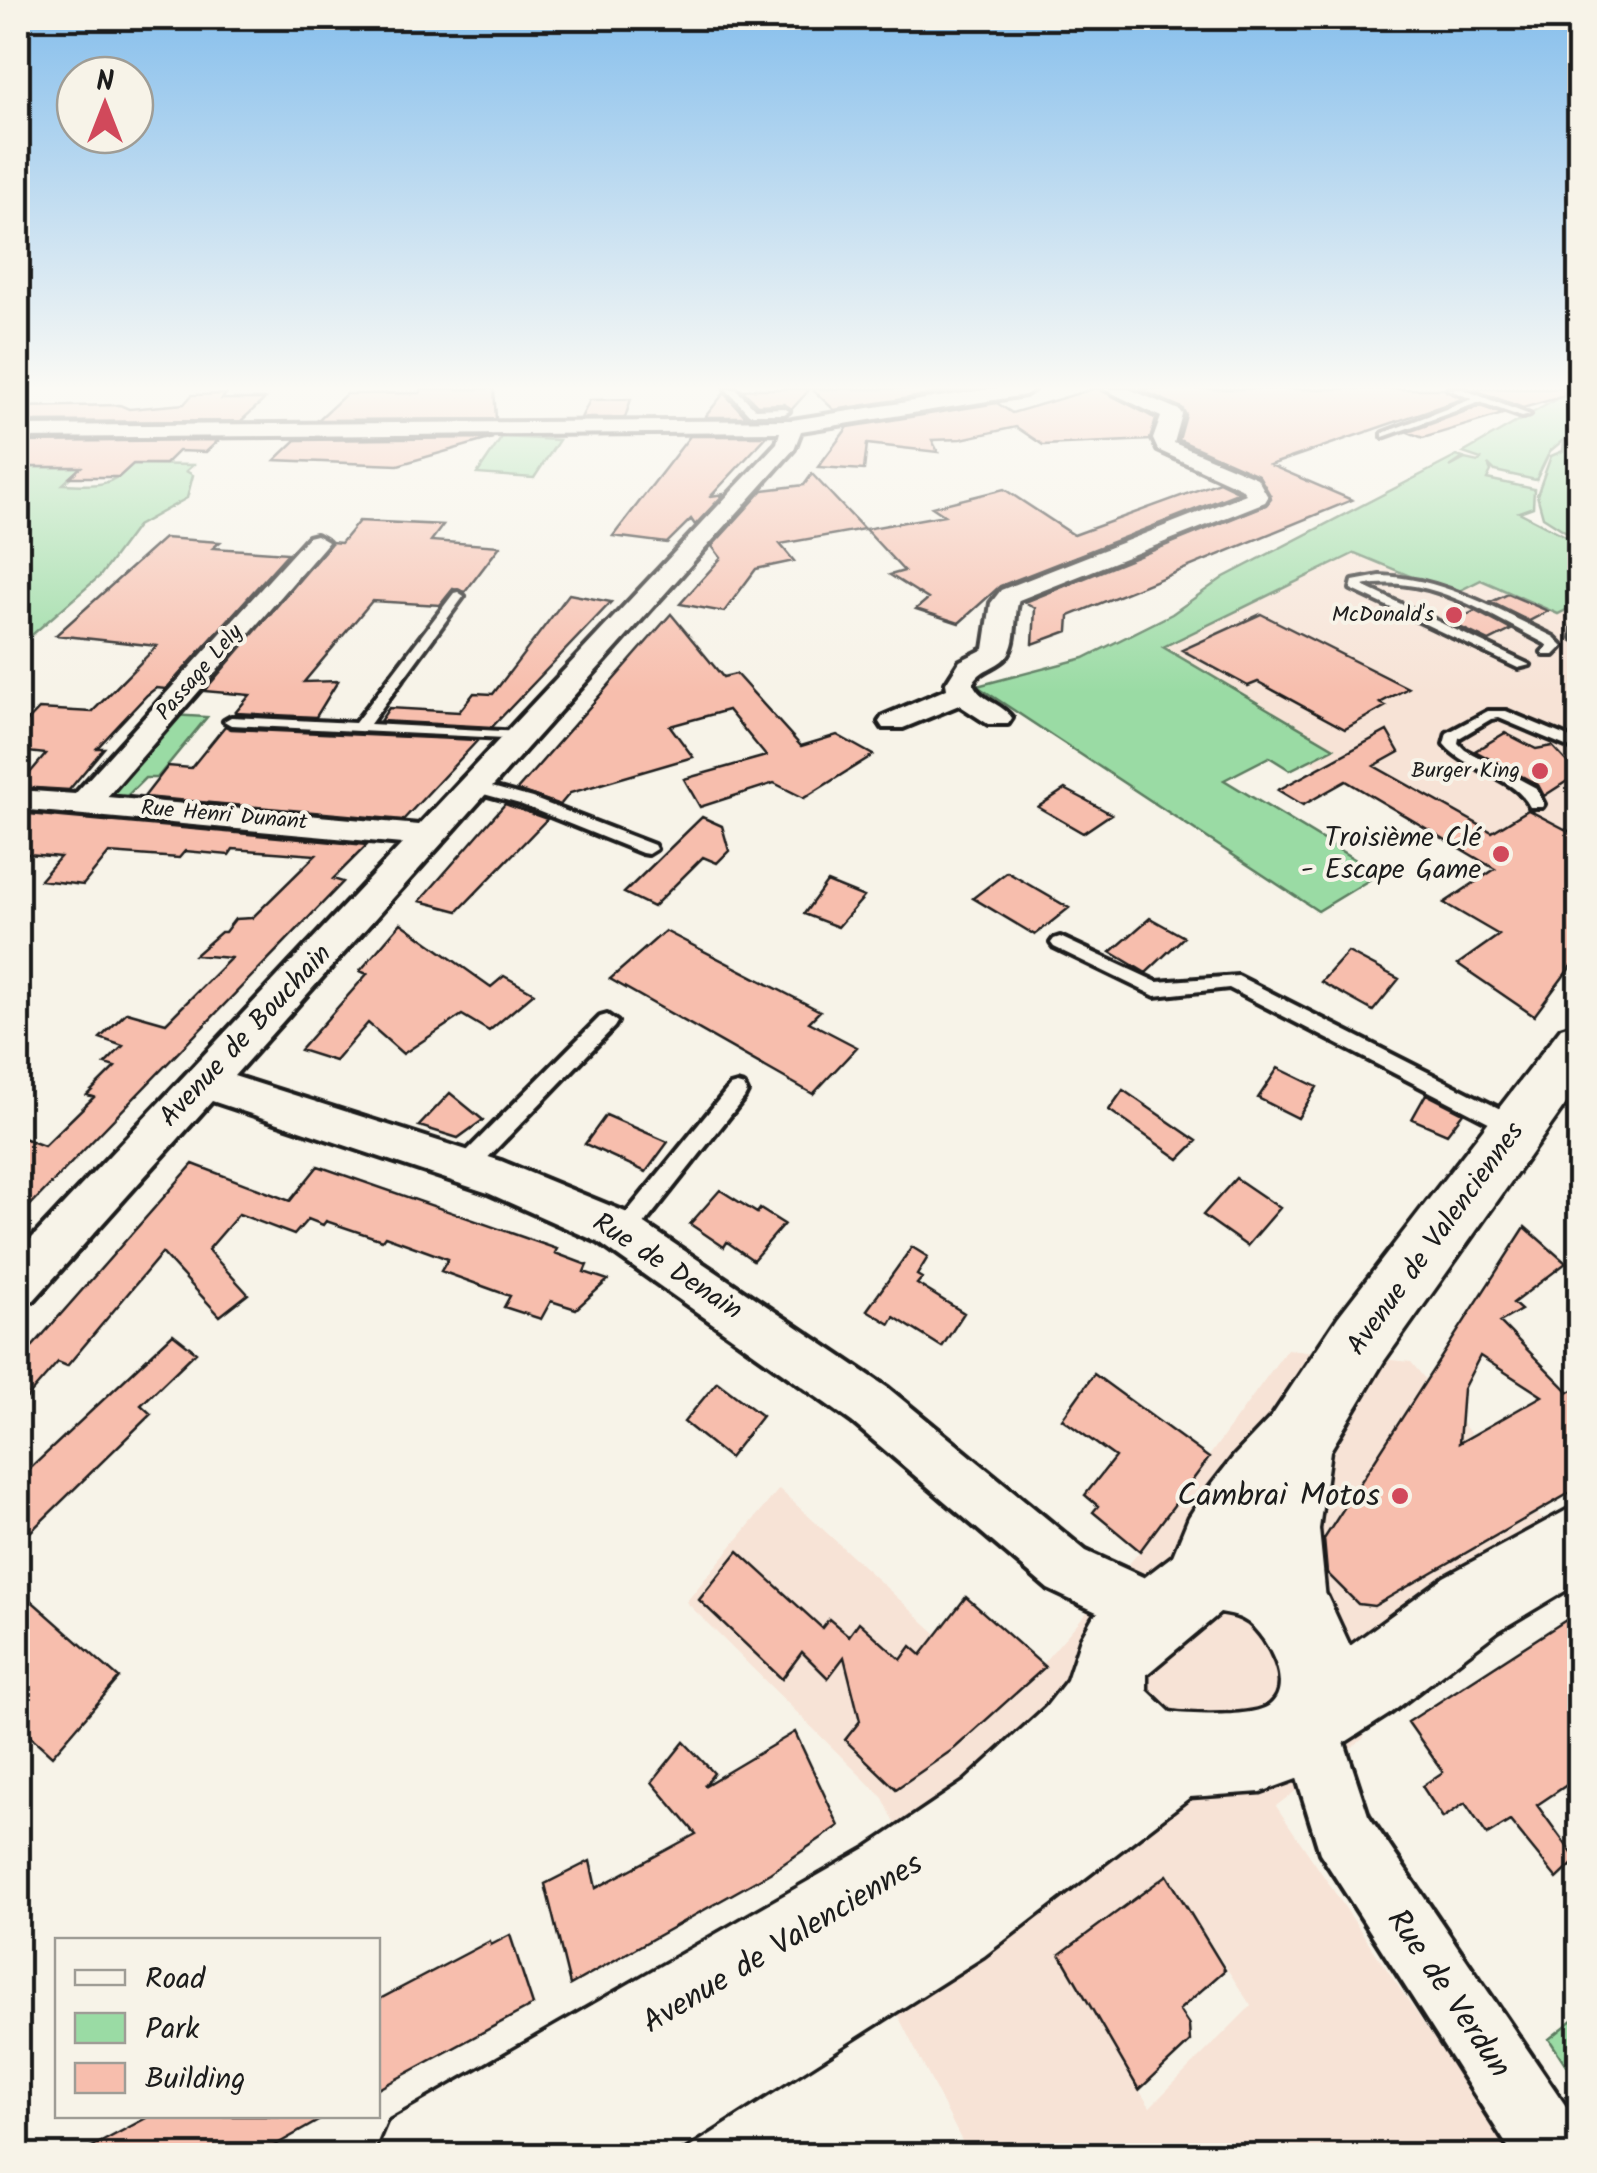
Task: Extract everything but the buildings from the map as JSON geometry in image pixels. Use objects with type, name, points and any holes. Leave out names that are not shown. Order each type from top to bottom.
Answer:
[{"type":"main road","name":"Avenue de Valenciennes","points":[[425,2156],[840,1912],[971,1828],[1067,1746],[1251,1490],[1298,1441],[1361,1339],[1580,1042]]},
{"type":"main road","name":"Avenue de Valenciennes","points":[[1277,1700],[1282,1529],[1298,1441]]},
{"type":"main road","points":[[1277,1700],[1267,1586],[1252,1577],[1226,1574],[1144,1637],[1120,1723],[1138,1740],[1161,1752],[1277,1700],[1350,1695],[1471,1604],[1580,1540]]},
{"type":"main road","points":[[578,2156],[952,1925],[1132,1784],[1277,1700]]},
{"type":"main road","points":[[491,2156],[539,2123],[614,2046]]},
{"type":"street","name":"Avenue de Bouchain","points":[[18,1285],[746,490]]},
{"type":"street","points":[[998,718],[968,702],[962,692],[966,670],[997,651],[1004,603],[1010,596],[1256,497],[1256,490]]},
{"type":"street","name":"Passage Lely","points":[[84,804],[316,542]]},
{"type":"street","points":[[893,722],[962,692]]},
{"type":"street","name":"Rue Henri Dunant","points":[[18,799],[429,836]]},
{"type":"street","name":"Rue de Denain","points":[[203,1082],[559,1201],[623,1234],[855,1393],[1068,1570],[1092,1614],[1144,1637]]},
{"type":"street","name":"Rue de Verdun","points":[[1277,1700],[1292,1780],[1342,1831],[1556,2156]]},
{"type":"lane","points":[[1523,665],[1357,589],[1361,582],[1394,577],[1419,582],[1549,640],[1556,646],[1549,652]]},
{"type":"lane","points":[[359,728],[458,596]]},
{"type":"lane","points":[[1580,627],[1580,638]]},
{"type":"lane","points":[[1536,804],[1531,791],[1460,753],[1450,744],[1452,736],[1488,716],[1501,714],[1580,748]]},
{"type":"lane","points":[[231,721],[522,736]]},
{"type":"lane","points":[[474,787],[526,801],[648,849]]},
{"type":"lane","points":[[1060,943],[1155,988],[1231,981],[1518,1127]]},
{"type":"lane","points":[[466,1168],[606,1022]]},
{"type":"lane","points":[[623,1234],[737,1092]]},
{"type":"shaded area","points":[[1355,553],[1452,594],[1521,561],[1579,590],[1579,918],[1308,761],[1334,747],[1162,648]]},
{"type":"shaded area","points":[[1287,1349],[1411,1362],[1551,1530],[1367,1637],[1364,1738],[1276,1806],[1513,2155],[969,2155],[890,2000],[957,1955],[883,1798],[686,1602],[779,1489],[1010,1701],[1140,1551]],"holes":[[[1167,1876],[1251,2006],[1150,2107],[1139,2090]]]},
{"type":"green space","points":[[18,490],[189,490],[187,498],[137,526],[100,576],[18,647]]},
{"type":"green space","points":[[1391,490],[1534,490],[1533,507],[1519,512],[1579,543],[1579,608],[1574,606],[1558,614],[1481,580],[1453,594],[1355,553],[1163,647],[1334,748],[1290,770],[1269,757],[1224,780],[1379,874],[1318,911],[977,686],[1084,658],[1172,614],[1224,577]]},
{"type":"green space","points":[[1539,490],[1579,490],[1579,540],[1543,517]]},
{"type":"green space","points":[[171,715],[207,717],[157,778],[145,778],[126,797],[111,796],[109,793]]},
{"type":"green space","points":[[1579,2015],[1579,2085],[1549,2039]]},
{"type":"place","name":"McDonald's","points":[[1454,615]]},
{"type":"place","name":"Burger King","points":[[1540,771]]},
{"type":"place","name":"Troisième Clé - Escape Game","points":[[1501,854]]},
{"type":"place","name":"Cambrai Motos","points":[[1400,1496]]}]
